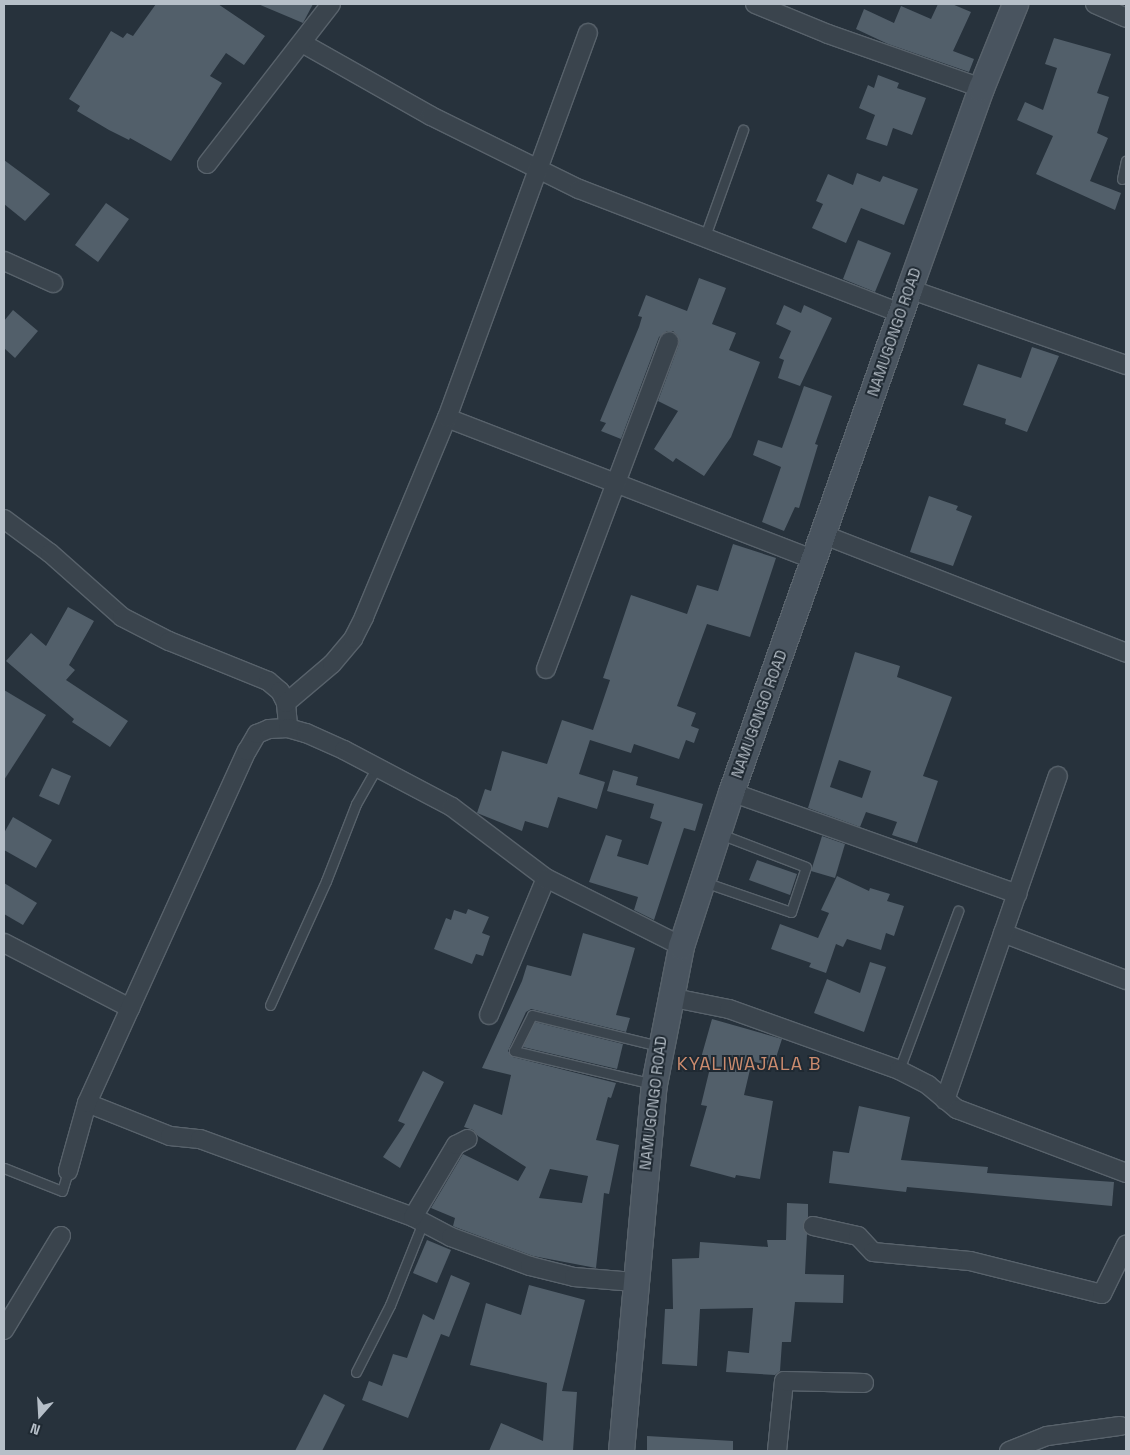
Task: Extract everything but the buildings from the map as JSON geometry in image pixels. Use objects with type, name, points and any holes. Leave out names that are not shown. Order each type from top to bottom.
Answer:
[{"type":"main road","name":"NAMUGONGO ROAD","points":[[621,1451],[634,1282],[654,1084],[659,1046],[681,946],[731,792],[824,535],[908,289],[981,88],[1016,4]]},
{"type":"street","points":[[207,164],[331,4]]},
{"type":"street","points":[[755,4],[828,34],[981,88]]},
{"type":"street","points":[[1095,4],[1126,18]]},
{"type":"street","points":[[286,703],[332,664],[352,639],[447,418],[588,33]]},
{"type":"street","points":[[302,43],[431,116],[579,189],[704,239],[900,313]]},
{"type":"street","points":[[4,261],[53,283]]},
{"type":"street","points":[[908,289],[1126,365]]},
{"type":"street","points":[[546,669],[617,484],[669,341]]},
{"type":"street","points":[[447,418],[815,560]]},
{"type":"street","points":[[4,518],[50,553],[122,617],[169,641],[268,681],[280,691],[286,703],[288,728]]},
{"type":"street","points":[[824,535],[1126,653]]},
{"type":"street","points":[[68,1171],[87,1103],[130,1008],[247,751],[257,734],[269,729],[288,728],[306,733],[377,767],[452,807],[546,878],[681,946]]},
{"type":"street","points":[[945,1100],[1058,776]]},
{"type":"street","points":[[731,792],[1017,894]]},
{"type":"street","points":[[489,1015],[546,878]]},
{"type":"street","points":[[1004,933],[1126,980]]},
{"type":"street","points":[[4,943],[130,1008]]},
{"type":"street","points":[[669,997],[729,1010],[899,1070],[928,1086],[945,1100],[983,1120],[1126,1173]]},
{"type":"street","points":[[87,1103],[170,1136],[200,1139],[418,1219],[452,1237],[530,1266],[574,1277],[634,1282]]},
{"type":"street","points":[[418,1219],[456,1144],[468,1139]]},
{"type":"street","points":[[813,1226],[858,1236],[873,1252],[970,1262],[1102,1294],[1126,1245]]},
{"type":"street","points":[[4,1330],[61,1236]]},
{"type":"street","points":[[777,1451],[784,1381],[864,1383]]},
{"type":"street","points":[[1009,1451],[1047,1436],[1120,1426]]},
{"type":"lane","points":[[704,239],[743,130]]},
{"type":"lane","points":[[1122,178],[1126,160]]},
{"type":"lane","points":[[270,1005],[326,881],[356,804],[377,767]]},
{"type":"lane","points":[[701,882],[791,912],[806,867],[717,833]]},
{"type":"lane","points":[[899,1070],[958,912]]},
{"type":"lane","points":[[654,1084],[514,1051],[532,1015],[659,1046]]},
{"type":"lane","points":[[4,1168],[62,1191],[68,1171]]},
{"type":"lane","points":[[356,1372],[390,1305],[418,1219]]},
{"type":"district","name":"KYALIWAJALA B","points":[[749,1064]]}]
